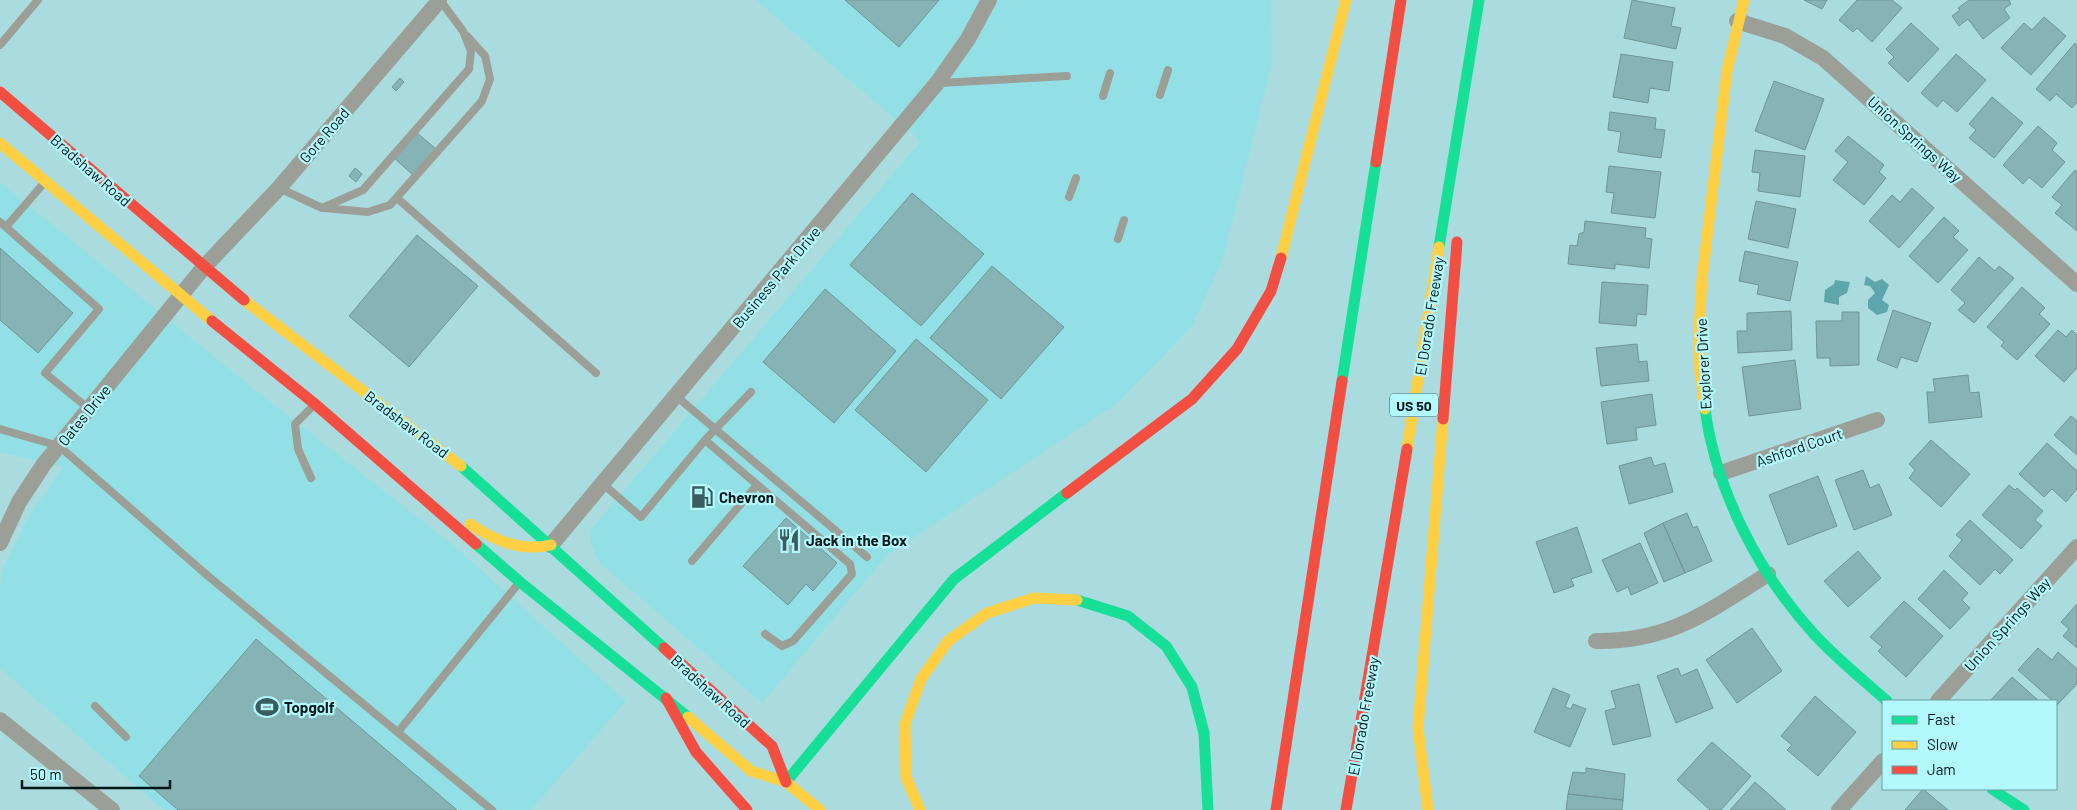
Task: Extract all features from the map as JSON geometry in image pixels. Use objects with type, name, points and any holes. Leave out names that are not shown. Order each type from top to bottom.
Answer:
[{"type":"main road","points":[[786,782],[954,579],[1192,399],[1238,350],[1271,291],[1290,227],[1346,0]]},
{"type":"main road","points":[[1276,810],[1401,0]]},
{"type":"main road","name":"El Dorado Freeway","points":[[1346,810],[1380,618],[1479,0]]},
{"type":"main road","name":"Explorer Drive","points":[[1744,0],[1737,21],[1726,82],[1702,285],[1699,331],[1701,378],[1708,424],[1721,473],[1744,530],[1768,574],[1812,632],[1886,700]]},
{"type":"main road","points":[[1462,184],[1474,36]]},
{"type":"main road","name":"Bradshaw Road","points":[[0,92],[204,267],[254,308],[447,454],[551,545],[772,746],[786,782]]},
{"type":"main road","name":"Bradshaw Road","points":[[0,143],[180,295],[315,404],[520,582],[666,698],[751,771],[786,782],[820,810]]},
{"type":"main road","points":[[1428,810],[1418,728],[1458,234]]},
{"type":"main road","points":[[402,480],[493,539],[519,548],[536,549],[551,545]]},
{"type":"main road","points":[[920,810],[906,777],[905,724],[921,679],[948,641],[988,613],[1034,598],[1082,600],[1128,616],[1166,646],[1192,687],[1204,733],[1208,810]]},
{"type":"main road","points":[[666,698],[696,752],[747,810]]},
{"type":"main road","points":[[1994,790],[2024,810]]},
{"type":"street","name":"Gore Road","points":[[204,267],[279,188],[439,0]]},
{"type":"street","name":"Business Park Drive","points":[[551,545],[937,83],[968,39],[989,0]]},
{"type":"street","name":"Union Springs Way","points":[[1737,21],[1784,36],[1823,58],[2077,284]]},
{"type":"street","name":"Oates Drive","points":[[0,543],[19,502],[44,464],[204,267]]},
{"type":"street","name":"Ashford Court","points":[[1721,473],[1877,420]]},
{"type":"street","name":"Union Springs Way","points":[[1939,700],[2077,547]]},
{"type":"street","points":[[1596,641],[1638,638],[1681,626],[1701,616],[1768,574]]},
{"type":"street","points":[[0,720],[112,810]]},
{"type":"street","points":[[1839,810],[1882,762]]},
{"type":"lane","points":[[0,45],[38,0]]},
{"type":"lane","points":[[279,188],[322,208],[368,212],[390,205],[482,101],[490,79],[485,56],[439,0]]},
{"type":"lane","points":[[322,208],[363,190],[469,70],[471,51],[463,31]]},
{"type":"lane","points":[[1160,95],[1168,70]]},
{"type":"lane","points":[[1103,96],[1110,73]]},
{"type":"lane","points":[[937,83],[1067,76]]},
{"type":"lane","points":[[1069,197],[1076,178]]},
{"type":"lane","points":[[45,181],[3,224],[98,309],[45,373],[89,409]]},
{"type":"lane","points":[[397,198],[596,373]]},
{"type":"lane","points":[[1118,239],[1124,220]]},
{"type":"lane","points":[[603,484],[641,517],[705,440],[751,392]]},
{"type":"lane","points":[[676,396],[866,557]]},
{"type":"lane","points":[[311,478],[298,449],[295,424],[315,404]]},
{"type":"lane","points":[[0,429],[59,446],[215,582],[492,810]]},
{"type":"lane","points":[[705,440],[850,564],[852,574],[793,641],[782,646],[765,634]]},
{"type":"lane","points":[[692,561],[757,485]]},
{"type":"lane","points":[[398,732],[520,582]]},
{"type":"lane","points":[[95,706],[126,737]]},
{"type":"shaded area","points":[[756,0],[1271,0],[1272,62],[1223,258],[1192,326],[1119,402],[887,555],[762,703],[599,562],[591,543],[590,531],[921,141]]},
{"type":"shaded area","points":[[0,182],[244,381],[458,549],[626,701],[531,810],[164,810],[0,668],[0,587],[3,568],[30,514],[63,467],[0,452]]},
{"type":"shaded area","points":[[1866,276],[1875,282],[1882,279],[1889,285],[1882,300],[1889,305],[1887,312],[1877,315],[1868,308],[1868,300],[1875,293],[1870,286],[1864,285]]},
{"type":"shaded area","points":[[1835,280],[1850,282],[1847,293],[1839,297],[1839,305],[1824,302],[1825,290],[1834,284]]},
{"type":"building","points":[[845,0],[939,0],[899,47]]},
{"type":"building","points":[[1632,0],[1675,8],[1671,26],[1681,28],[1676,49],[1624,38]]},
{"type":"building","points":[[1804,0],[1827,0],[1822,9]]},
{"type":"building","points":[[1857,0],[1892,0],[1902,8],[1872,42],[1857,28],[1853,32],[1839,20]]},
{"type":"building","points":[[1969,0],[2009,0],[2011,4],[2004,9],[2010,18],[1983,39],[1968,19],[1959,26],[1952,16],[1960,10],[1958,8]]},
{"type":"building","points":[[2044,17],[2066,36],[2031,75],[2001,48],[2024,23],[2032,30]]},
{"type":"building","points":[[1911,23],[1939,49],[1908,82],[1888,63],[1894,57],[1886,49]]},
{"type":"building","points":[[2075,43],[2077,46],[2077,102],[2072,108],[2056,94],[2050,101],[2036,89]]},
{"type":"building","points":[[1621,54],[1673,62],[1669,91],[1650,88],[1648,103],[1613,97]]},
{"type":"building","points":[[1956,54],[1986,80],[1957,112],[1943,100],[1937,107],[1921,93]]},
{"type":"building","points":[[400,78],[404,82],[396,91],[392,87]]},
{"type":"building","points":[[1774,81],[1824,99],[1805,150],[1755,131]]},
{"type":"building","points":[[1992,97],[2023,123],[1994,158],[1969,138],[1976,130],[1969,124]]},
{"type":"building","points":[[1610,112],[1656,118],[1655,129],[1665,130],[1661,158],[1618,152],[1621,132],[1608,130]]},
{"type":"building","points":[[2038,126],[2057,143],[2052,150],[2065,162],[2042,188],[2029,177],[2023,184],[2003,165]]},
{"type":"building","points":[[416,132],[436,149],[413,175],[393,157]]},
{"type":"building","points":[[1848,136],[1884,165],[1879,172],[1886,178],[1864,205],[1833,180],[1848,162],[1835,151]]},
{"type":"building","points":[[1755,150],[1805,156],[1800,197],[1758,191],[1760,173],[1752,172]]},
{"type":"building","points":[[1609,166],[1661,172],[1655,218],[1611,213],[1614,193],[1606,192]]},
{"type":"building","points":[[355,168],[362,174],[356,182],[349,176]]},
{"type":"building","points":[[2075,170],[2077,172],[2077,231],[2055,213],[2062,205],[2052,197]]},
{"type":"building","points":[[1912,188],[1934,208],[1899,248],[1869,221],[1892,195],[1900,202]]},
{"type":"building","points":[[912,193],[984,254],[921,326],[850,265]]},
{"type":"building","points":[[1756,201],[1796,209],[1788,248],[1748,239]]},
{"type":"building","points":[[1944,217],[1959,231],[1953,237],[1968,250],[1938,283],[1909,256]]},
{"type":"building","points":[[1585,221],[1646,228],[1645,238],[1652,239],[1649,268],[1615,264],[1615,269],[1568,264],[1570,245],[1577,246],[1579,234],[1584,232]]},
{"type":"building","points":[[417,235],[478,286],[409,367],[349,316]]},
{"type":"building","points":[[0,248],[73,313],[38,353],[0,320]]},
{"type":"building","points":[[1745,251],[1798,262],[1790,301],[1757,294],[1759,285],[1739,281]]},
{"type":"building","points":[[1979,257],[1995,271],[1999,266],[2014,278],[1974,323],[1958,310],[1965,303],[1951,290]]},
{"type":"building","points":[[992,266],[1064,327],[1001,399],[930,338]]},
{"type":"building","points":[[1602,282],[1648,285],[1646,315],[1637,314],[1636,326],[1599,323]]},
{"type":"building","points":[[2022,287],[2045,308],[2039,314],[2050,324],[2017,360],[2001,346],[2004,342],[1987,327]]},
{"type":"building","points":[[825,289],[896,351],[834,423],[763,362]]},
{"type":"building","points":[[1893,310],[1931,323],[1917,362],[1901,357],[1897,368],[1877,360]]},
{"type":"building","points":[[1791,311],[1792,350],[1738,353],[1737,331],[1747,331],[1747,313]]},
{"type":"building","points":[[1842,312],[1859,312],[1859,365],[1830,366],[1830,358],[1817,358],[1816,321],[1842,321]]},
{"type":"building","points":[[2058,330],[2066,337],[2072,330],[2077,335],[2077,368],[2064,382],[2035,356]]},
{"type":"building","points":[[916,339],[988,400],[926,472],[855,410]]},
{"type":"building","points":[[1637,344],[1639,362],[1647,361],[1649,381],[1601,386],[1596,348]]},
{"type":"building","points":[[1795,360],[1801,409],[1749,416],[1742,367]]},
{"type":"building","points":[[1968,375],[1970,393],[1979,392],[1982,417],[1929,423],[1927,392],[1935,392],[1933,379]]},
{"type":"building","points":[[1652,394],[1656,425],[1636,428],[1637,440],[1607,444],[1601,402]]},
{"type":"building","points":[[2071,416],[2077,421],[2077,455],[2054,435]]},
{"type":"building","points":[[1931,440],[1970,474],[1941,507],[1909,478],[1915,470],[1909,464]]},
{"type":"building","points":[[2047,443],[2077,471],[2077,489],[2066,502],[2052,489],[2044,497],[2019,474]]},
{"type":"building","points":[[1651,457],[1654,466],[1665,463],[1673,492],[1629,504],[1619,466]]},
{"type":"building","points":[[1863,470],[1870,488],[1879,484],[1892,515],[1854,530],[1835,480]]},
{"type":"building","points":[[1818,476],[1837,526],[1788,545],[1769,495]]},
{"type":"building","points":[[2009,485],[2015,490],[2017,488],[2043,511],[2035,520],[2042,526],[2021,549],[1982,515]]},
{"type":"building","points":[[1687,513],[1693,528],[1697,526],[1712,561],[1685,573],[1663,523]]},
{"type":"building","name":"Jack in the Box","points":[[786,518],[837,563],[813,591],[806,584],[788,605],[743,566]]},
{"type":"building","points":[[1970,520],[2013,560],[2000,574],[1995,569],[1980,585],[1949,556],[1962,540],[1956,535]]},
{"type":"building","points":[[1663,523],[1685,573],[1664,582],[1644,533]]},
{"type":"building","points":[[1577,527],[1592,572],[1571,579],[1574,586],[1554,593],[1536,542]]},
{"type":"building","points":[[1640,543],[1658,583],[1631,595],[1628,587],[1617,592],[1602,560]]},
{"type":"building","points":[[1858,551],[1881,578],[1848,607],[1824,581]]},
{"type":"building","points":[[1944,570],[1968,593],[1962,600],[1970,608],[1950,629],[1918,599]]},
{"type":"building","points":[[1904,601],[1943,636],[1906,677],[1878,651],[1882,647],[1870,637]]},
{"type":"building","points":[[2077,604],[2077,648],[2063,636],[2069,629],[2061,622]]},
{"type":"building","points":[[1752,628],[1782,671],[1737,703],[1706,660]]},
{"type":"building","name":"Topgolf","points":[[256,639],[457,810],[178,810],[139,776]]},
{"type":"building","points":[[2038,648],[2052,660],[2058,652],[2077,669],[2077,684],[2057,705],[2057,700],[2052,700],[2018,670]]},
{"type":"building","points":[[1678,668],[1681,676],[1697,669],[1713,708],[1676,723],[1657,676]]},
{"type":"building","points":[[2012,677],[2038,700],[1991,700]]},
{"type":"building","points":[[1639,684],[1651,736],[1613,745],[1605,711],[1616,708],[1611,691]]},
{"type":"building","points":[[1553,688],[1570,695],[1565,707],[1571,709],[1573,704],[1586,709],[1570,747],[1534,732]]},
{"type":"building","points":[[1815,696],[1856,732],[1818,776],[1787,750],[1792,745],[1781,736]]},
{"type":"building","points":[[1712,742],[1751,776],[1721,810],[1710,810],[1677,780]]},
{"type":"building","points":[[1586,768],[1625,774],[1623,800],[1568,794],[1573,772],[1586,773]]},
{"type":"building","points":[[1755,782],[1786,810],[1730,810]]},
{"type":"building","points":[[1924,790],[1948,810],[1905,810]]},
{"type":"building","points":[[1568,794],[1623,800],[1622,810],[1566,810]]},
{"type":"traffic: fast","points":[[1439,247],[1479,0]]},
{"type":"traffic: fast","points":[[1342,381],[1376,162]]},
{"type":"traffic: fast","points":[[1705,409],[1719,470],[1743,530],[1758,558],[1775,585],[1814,634],[1886,700]]},
{"type":"traffic: fast","points":[[461,466],[664,648]]},
{"type":"traffic: fast","points":[[786,782],[954,579],[1067,493]]},
{"type":"traffic: fast","points":[[476,544],[520,582],[688,717]]},
{"type":"traffic: fast","points":[[1077,600],[1128,616],[1166,646],[1192,687],[1204,733],[1208,810]]},
{"type":"traffic: fast","points":[[1994,790],[2024,810]]},
{"type":"traffic: slow","points":[[1281,258],[1346,0]]},
{"type":"traffic: slow","points":[[1705,409],[1700,372],[1699,331],[1702,279],[1727,71],[1744,0]]},
{"type":"traffic: slow","points":[[0,143],[212,321]]},
{"type":"traffic: slow","points":[[1407,449],[1439,247]]},
{"type":"traffic: slow","points":[[244,300],[461,466]]},
{"type":"traffic: slow","points":[[1428,810],[1418,728],[1443,419]]},
{"type":"traffic: slow","points":[[470,524],[509,544],[529,547],[551,545]]},
{"type":"traffic: slow","points":[[920,810],[906,777],[905,724],[921,679],[948,641],[987,613],[1034,598],[1077,600]]},
{"type":"traffic: slow","points":[[688,717],[751,771],[786,782],[820,810]]},
{"type":"traffic: jam","points":[[1376,162],[1401,0]]},
{"type":"traffic: jam","points":[[0,92],[244,300]]},
{"type":"traffic: jam","points":[[1443,419],[1457,242]]},
{"type":"traffic: jam","points":[[1067,493],[1192,399],[1237,349],[1271,291],[1281,258]]},
{"type":"traffic: jam","points":[[212,321],[315,404],[476,544]]},
{"type":"traffic: jam","points":[[1276,810],[1342,381]]},
{"type":"traffic: jam","points":[[1346,810],[1407,449]]},
{"type":"traffic: jam","points":[[664,648],[772,746],[786,782]]},
{"type":"traffic: jam","points":[[666,698],[696,752],[747,810]]},
{"type":"place","name":"Chevron","points":[[702,497]]},
{"type":"place","name":"Jack in the Box","points":[[789,540]]},
{"type":"place","name":"Topgolf","points":[[267,707]]}]
